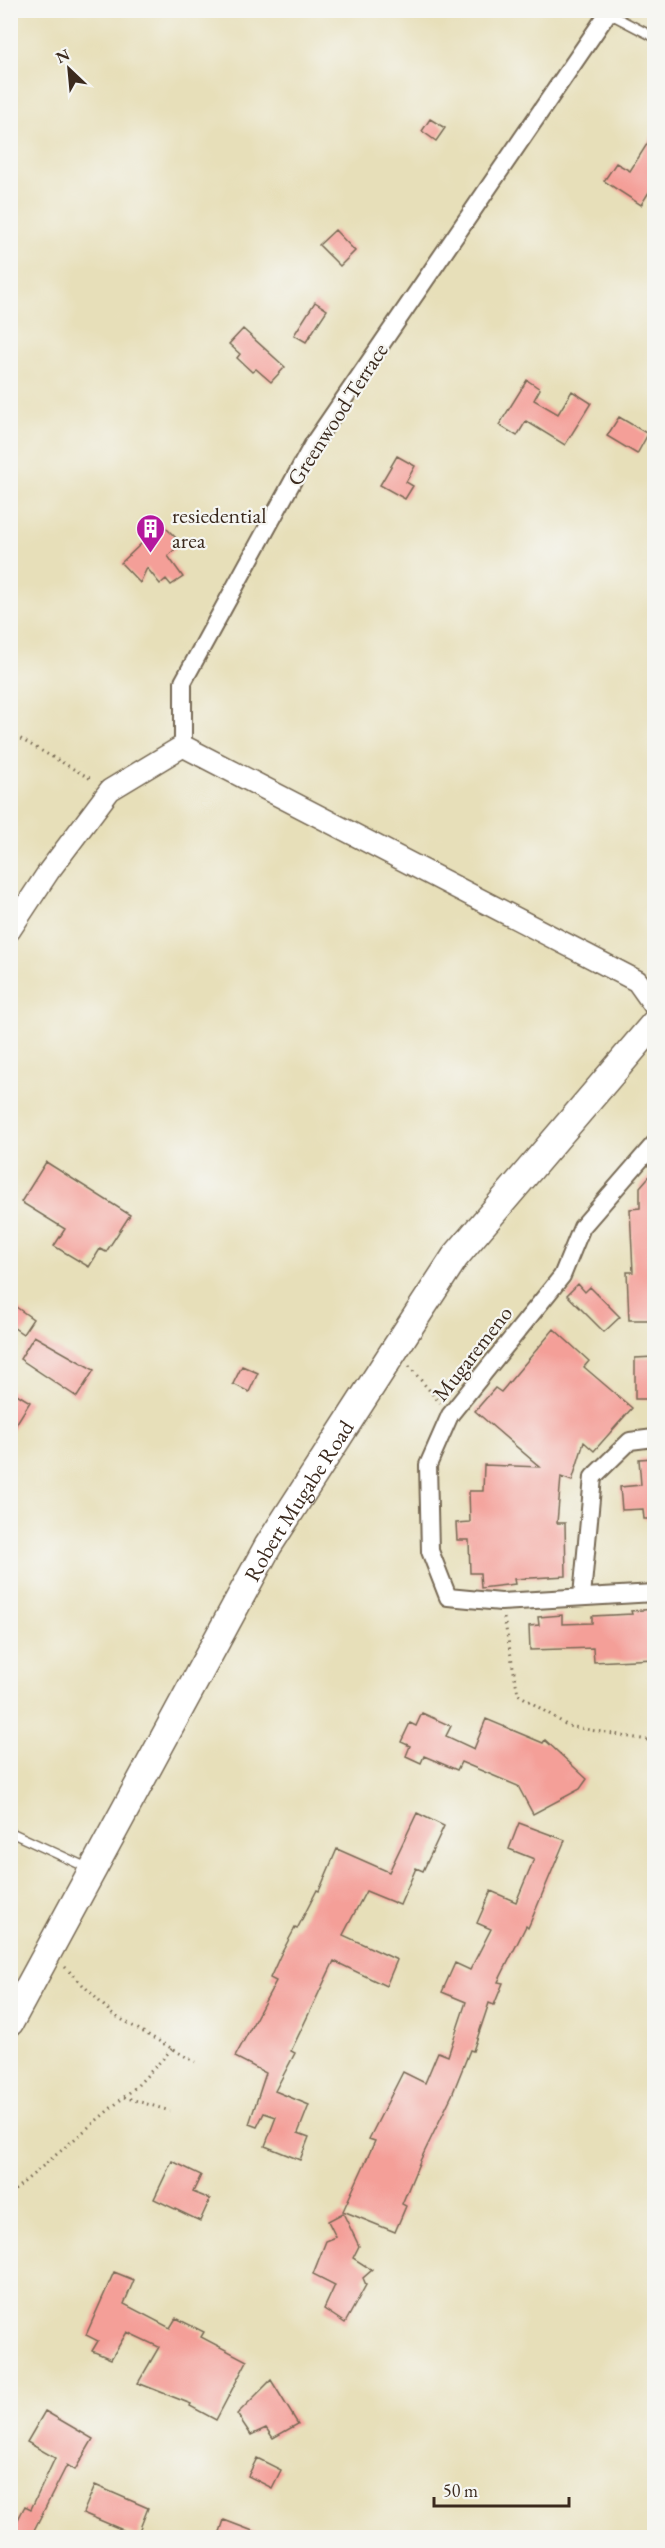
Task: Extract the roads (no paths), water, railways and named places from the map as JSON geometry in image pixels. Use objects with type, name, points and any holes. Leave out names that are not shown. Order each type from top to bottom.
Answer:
[{"type":"main road","name":"Robert Mugabe Road","points":[[10,2022],[268,1546],[395,1349],[455,1257],[654,1024]]},
{"type":"street","name":"Greenwood Terrace","points":[[183,746],[183,682],[312,444],[609,12]]},
{"type":"street","points":[[10,930],[49,871],[110,790],[183,746],[637,981],[654,1005]]},
{"type":"street","name":"Mugaremeno","points":[[654,1144],[582,1227],[562,1276],[450,1415],[428,1465],[430,1551],[448,1597],[501,1602],[654,1593]]},
{"type":"street","points":[[582,1596],[593,1477],[630,1441],[654,1438]]},
{"type":"lane","points":[[609,12],[654,37]]},
{"type":"lane","points":[[10,1832],[93,1871]]},
{"type":"place","name":"resiedential area","points":[[151,554]]}]
